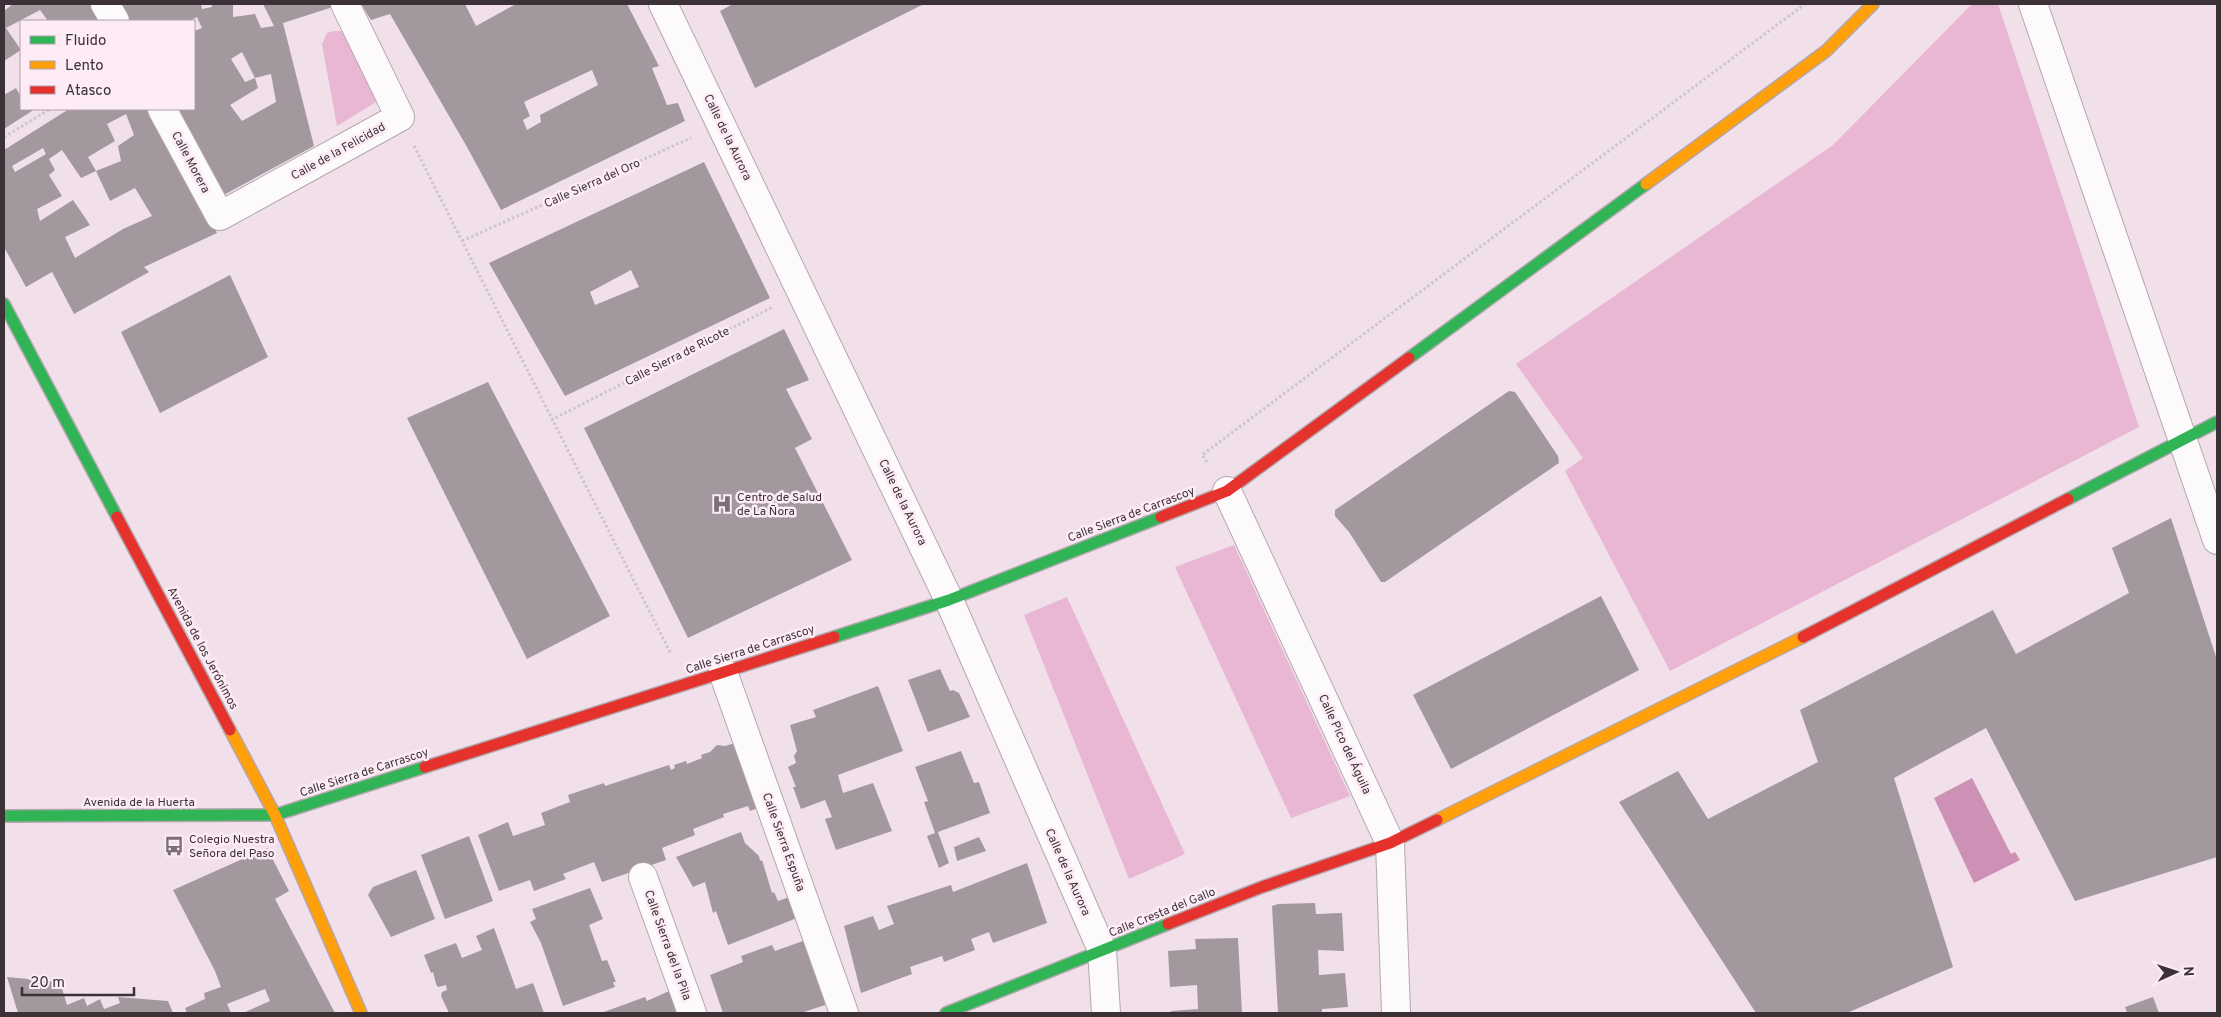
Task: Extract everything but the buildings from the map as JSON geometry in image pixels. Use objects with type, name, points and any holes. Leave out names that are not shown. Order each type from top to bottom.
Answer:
[{"type":"street","points":[[105,4],[114,20]]},
{"type":"street","name":"Calle de la Felicidad","points":[[220,216],[400,117],[345,4]]},
{"type":"street","name":"Calle de la Aurora","points":[[663,4],[949,600],[1102,950],[1106,1013]]},
{"type":"street","name":"Calle Sierra de Carrascoy","points":[[275,815],[949,600],[1227,491],[1826,52],[1873,4]]},
{"type":"street","points":[[2033,4],[2184,439],[2217,540]]},
{"type":"street","name":"Calle Morera","points":[[163,110],[220,216]]},
{"type":"street","name":"Avenida de los Jerónimos","points":[[4,304],[275,815],[361,1013]]},
{"type":"street","name":"Calle Cresta del Gallo","points":[[946,1013],[1262,887],[1390,842],[1748,666],[2217,422]]},
{"type":"street","name":"Calle Pico del Águila","points":[[1227,491],[1390,842],[1396,1013]]},
{"type":"street","name":"Calle Sierra Espuña","points":[[723,672],[844,1013]]},
{"type":"street","name":"Avenida de la Huerta","points":[[4,816],[275,815]]},
{"type":"street","name":"Calle Sierra del la Pila","points":[[643,877],[692,1013]]},
{"type":"path","points":[[1227,491],[1202,455],[1804,4]]},
{"type":"path","points":[[4,137],[48,110]]},
{"type":"path","points":[[400,117],[686,684]]},
{"type":"path","name":"Calle Sierra del Oro","points":[[462,241],[721,125]]},
{"type":"path","name":"Calle Sierra de Ricote","points":[[552,420],[802,292]]},
{"type":"shaded area","points":[[1972,4],[1998,4],[2139,427],[1670,671],[1565,471],[1583,458],[1516,364],[1833,145]]},
{"type":"shaded area","points":[[342,31],[349,36],[376,102],[337,126],[322,44],[327,33]]},
{"type":"shaded area","points":[[1234,545],[1350,796],[1291,818],[1175,567]]},
{"type":"shaded area","points":[[1067,597],[1185,854],[1129,879],[1024,615]]},
{"type":"shaded area","points":[[1972,778],[2011,854],[2015,852],[2020,860],[1974,883],[1934,798]]},
{"type":"traffic: fast","points":[[1409,358],[1646,184]]},
{"type":"traffic: fast","points":[[4,304],[117,517]]},
{"type":"traffic: fast","points":[[2068,499],[2217,422]]},
{"type":"traffic: fast","points":[[834,637],[949,600],[1161,517]]},
{"type":"traffic: fast","points":[[4,816],[275,815],[425,767]]},
{"type":"traffic: fast","points":[[946,1013],[1168,924]]},
{"type":"traffic: slow","points":[[1646,184],[1826,51],[1873,4]]},
{"type":"traffic: slow","points":[[1437,820],[1803,637]]},
{"type":"traffic: slow","points":[[230,730],[275,815],[361,1013]]},
{"type":"traffic: jam","points":[[1161,517],[1227,491],[1409,358]]},
{"type":"traffic: jam","points":[[1803,637],[2068,499]]},
{"type":"traffic: jam","points":[[117,517],[230,730]]},
{"type":"traffic: jam","points":[[425,767],[834,637]]},
{"type":"traffic: jam","points":[[1168,924],[1262,887],[1390,843],[1437,820]]},
{"type":"place","name":"Centro de Salud de La Ñora","points":[[722,504]]},
{"type":"place","name":"Colegio Nuestra Señora del Paso","points":[[174,846]]}]
